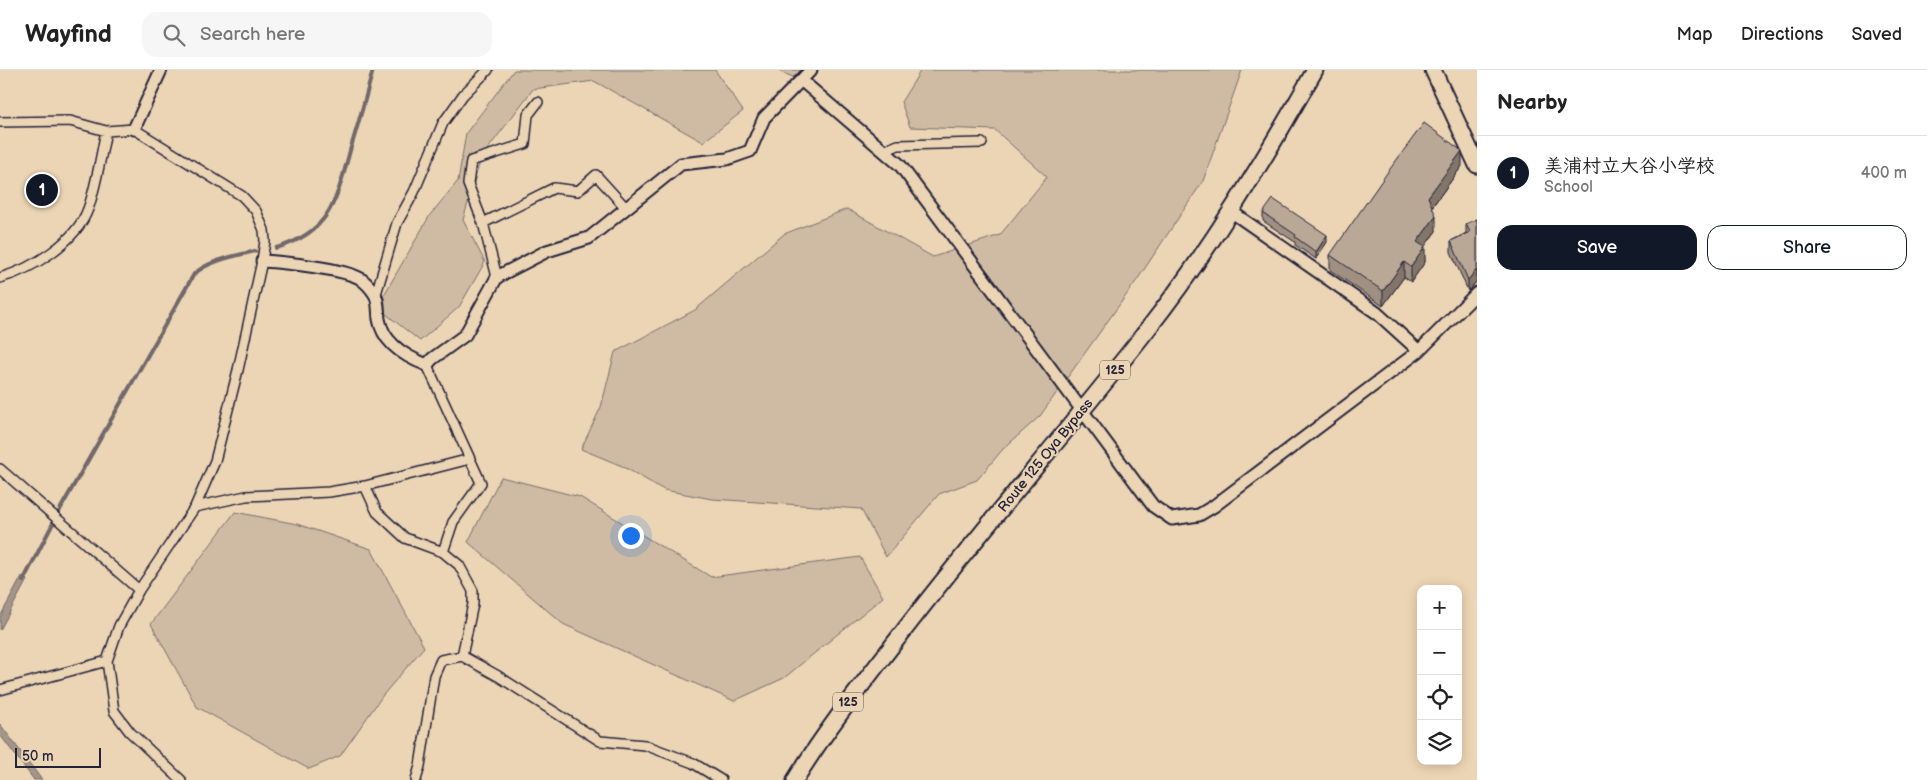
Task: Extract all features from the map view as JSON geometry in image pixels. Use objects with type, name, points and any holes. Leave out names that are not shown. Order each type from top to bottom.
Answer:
[{"type":"highway","name":"Route 125 Oya Bypass","points":[[795,780],[843,709],[939,585],[1147,330],[1186,278],[1232,212],[1315,70]]},
{"type":"highway","points":[[1432,70],[1477,165]]},
{"type":"street","points":[[134,128],[161,70]]},
{"type":"street","points":[[443,552],[453,522],[481,483],[426,365],[396,349],[380,326],[376,294],[397,223],[414,192],[443,123],[462,94],[488,70]]},
{"type":"street","points":[[426,365],[465,335],[497,278],[547,251],[589,238],[681,164],[727,159],[750,150],[764,118],[811,70]]},
{"type":"street","points":[[801,80],[900,165],[1153,506],[1172,519],[1199,515],[1214,506],[1419,351],[1477,293]]},
{"type":"street","points":[[497,278],[483,223],[468,184],[471,161],[525,144],[528,115],[538,102]]},
{"type":"street","points":[[0,122],[70,121],[106,131],[134,128],[242,196],[256,211],[264,235],[262,261],[238,370],[215,461],[195,507],[139,590],[119,626],[108,661],[114,711],[130,732],[181,780]]},
{"type":"street","points":[[0,278],[12,275],[46,258],[74,232],[88,210],[106,131]]},
{"type":"street","points":[[884,151],[898,145],[982,143]]},
{"type":"street","points":[[483,223],[554,188],[578,191],[596,175],[626,208]]},
{"type":"street","points":[[1232,212],[1376,313],[1419,351]]},
{"type":"street","points":[[262,261],[280,262],[343,273],[360,279],[376,294]]},
{"type":"street","points":[[195,507],[246,496],[329,492],[365,486],[470,459]]},
{"type":"street","points":[[0,469],[139,590]]},
{"type":"street","points":[[365,486],[377,512],[405,538],[443,552],[459,565],[473,591],[473,604],[462,656]]},
{"type":"street","points":[[416,780],[420,766],[434,676],[441,660],[462,656],[498,676],[600,741],[645,745],[693,762],[721,780]]},
{"type":"street","points":[[0,690],[108,661]]},
{"type":"street","points":[[165,780],[172,773]]},
{"type":"shaded area","points":[[514,70],[715,70],[743,111],[703,142],[594,81],[533,89],[481,158],[463,220],[485,262],[459,307],[420,341],[377,307],[430,215],[458,181],[466,133]]},
{"type":"shaded area","points":[[780,70],[811,70],[801,80],[780,72]]},
{"type":"shaded area","points":[[921,70],[1242,70],[1203,181],[1137,280],[1040,416],[1003,449],[977,480],[939,494],[886,557],[861,509],[712,499],[664,490],[622,466],[581,449],[601,407],[615,352],[695,310],[784,234],[847,209],[933,257],[1000,235],[1047,177],[995,130],[910,127],[901,102]]},
{"type":"shaded area","points":[[501,477],[580,497],[711,577],[860,557],[883,597],[784,678],[734,701],[563,624],[468,542]]},
{"type":"shaded area","points":[[235,512],[297,524],[371,549],[424,647],[383,695],[340,756],[309,769],[197,707],[151,624]]},
{"type":"shaded area","points":[[22,576],[27,580],[0,630],[0,617]]},
{"type":"shaded area","points":[[0,724],[42,780],[34,780],[0,735]]},
{"type":"building","points":[[1424,123],[1462,151],[1428,197],[1436,216],[1417,242],[1425,247],[1411,267],[1404,262],[1383,291],[1330,255]]},
{"type":"building","points":[[1273,199],[1327,235],[1316,252],[1295,237],[1296,235],[1263,213]]},
{"type":"building","points":[[1477,219],[1477,269],[1468,280],[1451,241],[1470,232],[1466,224]]},
{"type":"waterway","points":[[276,248],[295,241],[309,232],[321,222],[329,210],[341,182],[373,70]]},
{"type":"waterway","points":[[23,581],[62,506],[194,274],[207,265],[255,251]]},
{"type":"place","name":"美浦村立大谷小学校","points":[[42,190]]}]
